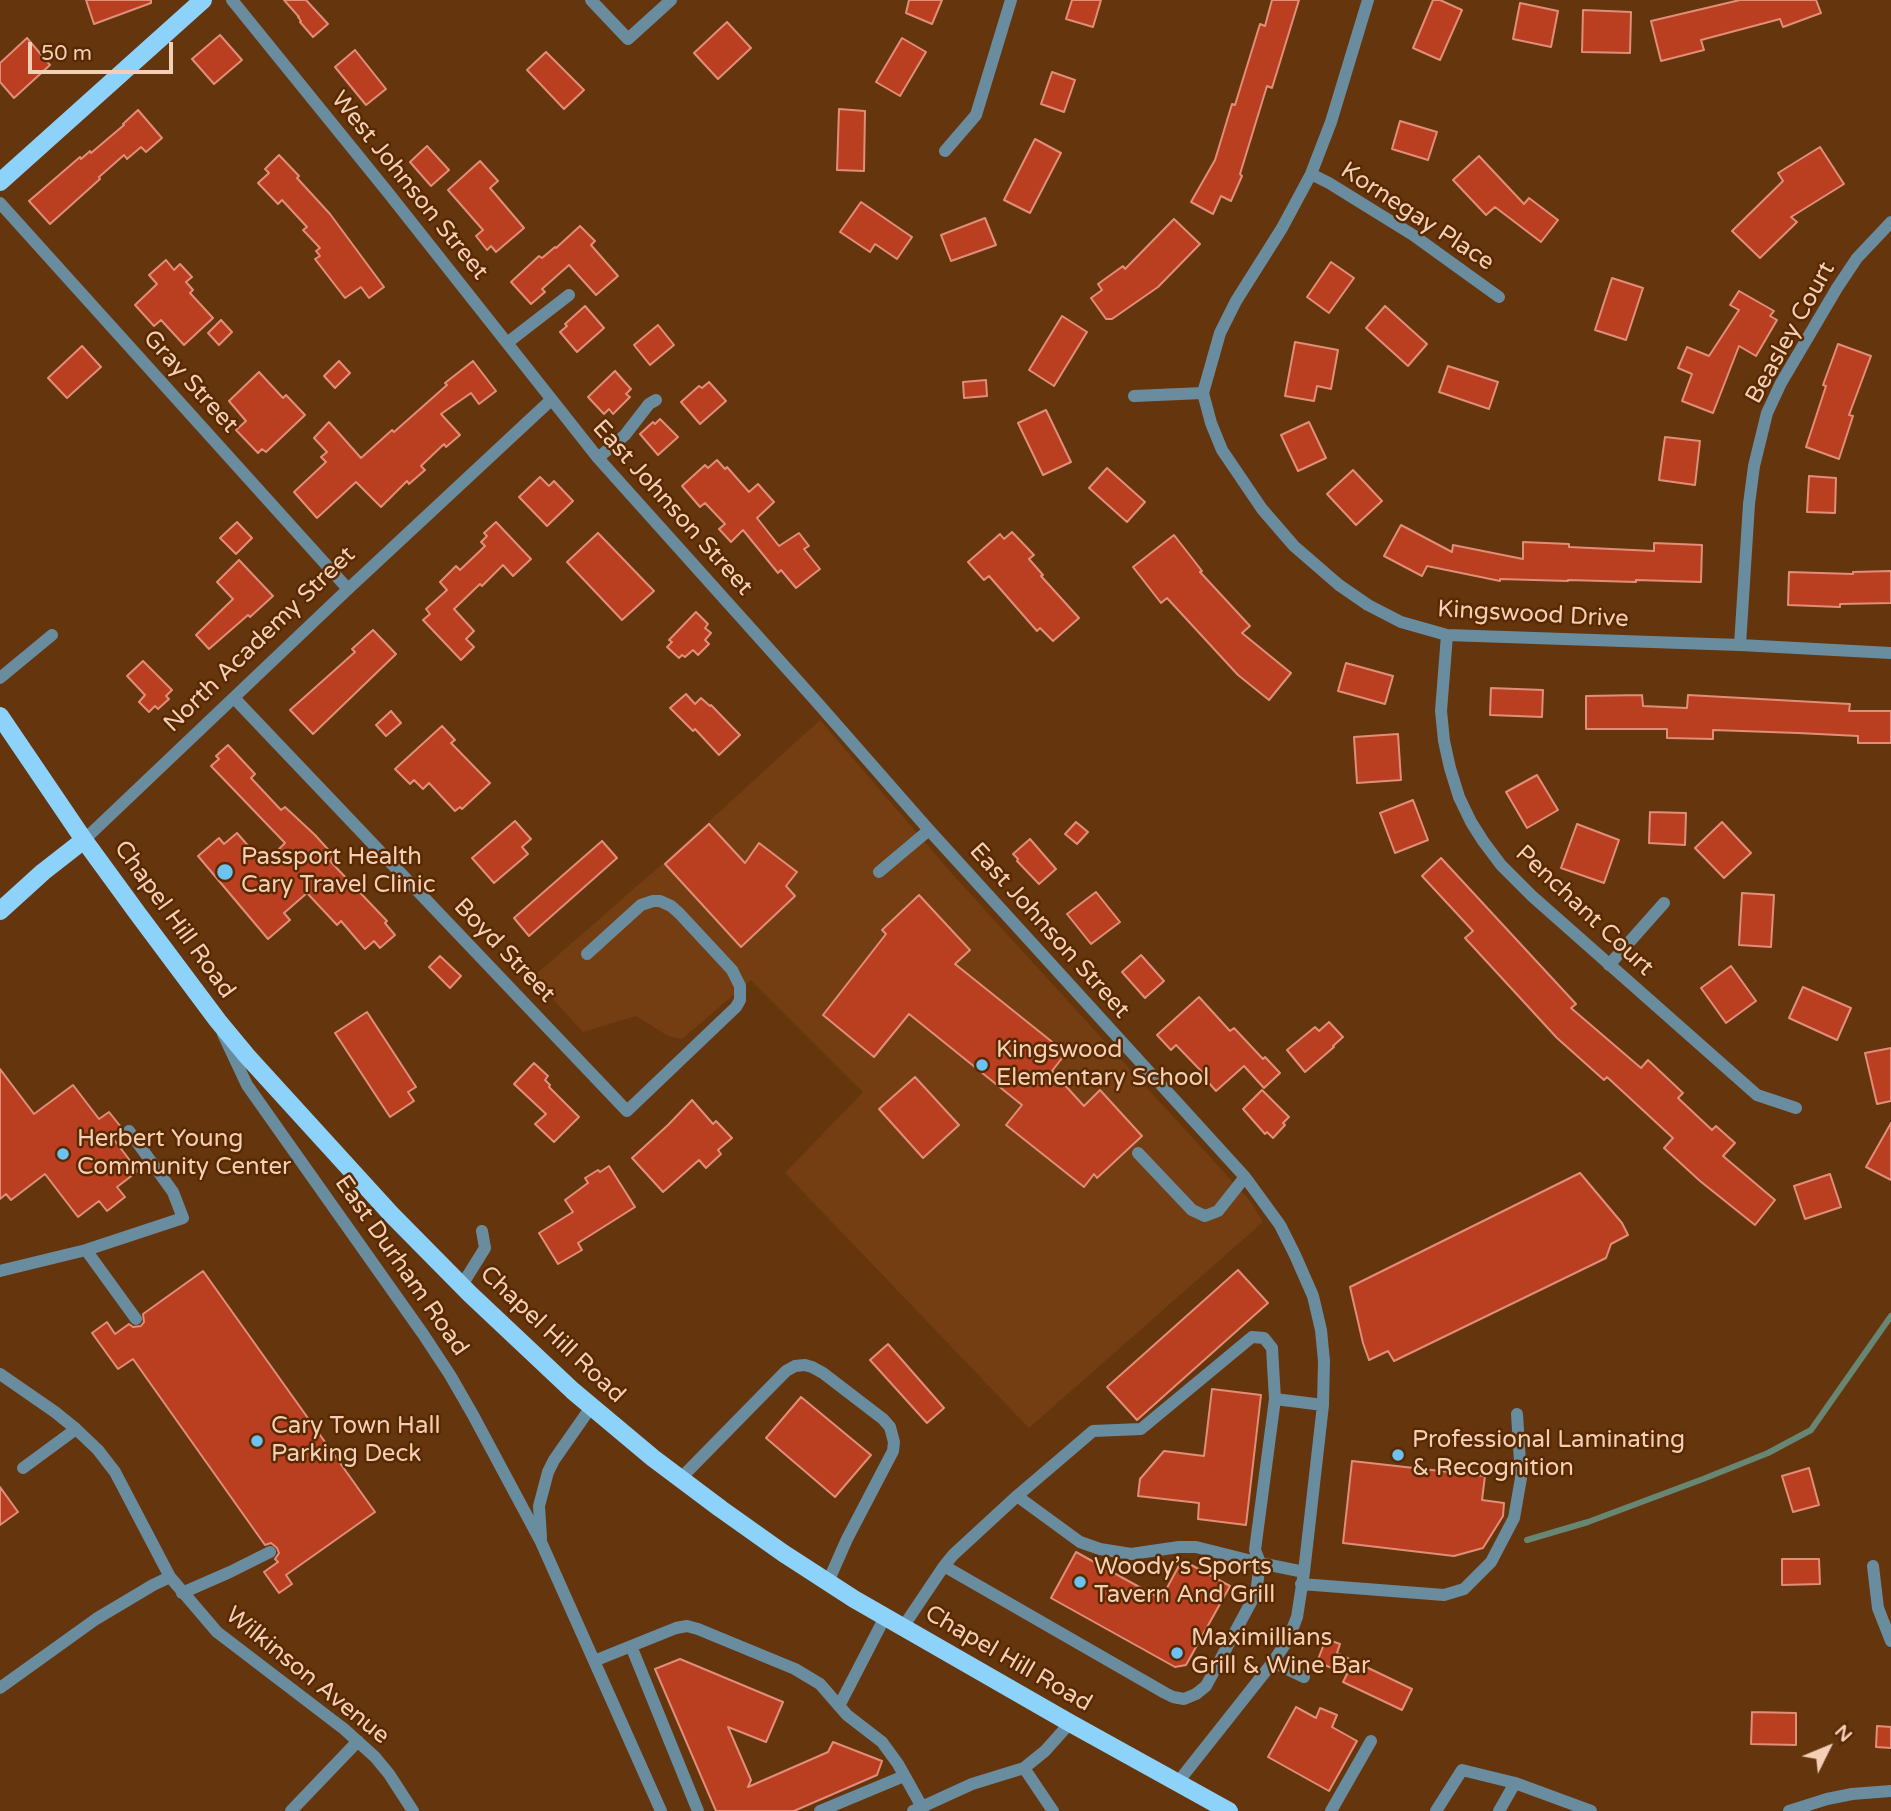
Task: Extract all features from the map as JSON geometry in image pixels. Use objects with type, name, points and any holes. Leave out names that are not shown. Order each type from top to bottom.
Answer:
[{"type":"main road","points":[[0,182],[203,0]]},
{"type":"main road","name":"Chapel Hill Road","points":[[0,716],[84,840],[247,1056],[391,1214],[462,1286],[591,1407],[681,1478],[783,1553],[828,1582],[903,1628],[1229,1811]]},
{"type":"main road","name":"North Academy Street","points":[[0,911],[84,840]]},
{"type":"street","name":"West Johnson Street","points":[[232,0],[551,400]]},
{"type":"street","points":[[591,0],[628,39],[671,0]]},
{"type":"street","points":[[945,152],[976,115],[1011,0]]},
{"type":"street","points":[[1134,396],[1203,393],[1220,333],[1311,174],[1331,122],[1368,0]]},
{"type":"street","name":"Kornegay Place","points":[[1311,174],[1413,235],[1499,297]]},
{"type":"street","name":"Gray Street","points":[[0,203],[348,589]]},
{"type":"street","name":"Beasley Court","points":[[1740,645],[1749,505],[1754,466],[1767,413],[1781,383],[1837,288],[1857,258],[1891,222]]},
{"type":"street","points":[[507,343],[569,295]]},
{"type":"street","name":"Kingswood Drive","points":[[1203,393],[1211,424],[1222,450],[1262,509],[1294,546],[1339,585],[1368,605],[1401,622],[1447,635],[1891,653]]},
{"type":"street","name":"North Academy Street","points":[[84,840],[551,400]]},
{"type":"street","name":"East Johnson Street","points":[[551,400],[598,458],[929,830],[1245,1177],[1280,1225],[1313,1296],[1323,1351],[1323,1405],[1297,1617],[1288,1640],[1273,1662],[1178,1782]]},
{"type":"street","points":[[598,458],[625,435],[656,400]]},
{"type":"street","points":[[0,678],[52,635]]},
{"type":"street","name":"Penchant Court","points":[[1447,635],[1441,711],[1450,768],[1459,797],[1471,822],[1501,865],[1609,965],[1758,1095],[1796,1108]]},
{"type":"street","name":"Boyd Street","points":[[235,699],[628,1111],[738,1003],[741,994],[732,970],[671,906],[660,901],[653,901],[636,909],[587,954]]},
{"type":"street","points":[[879,872],[929,830]]},
{"type":"street","points":[[1609,965],[1664,903]]},
{"type":"street","name":"East Durham Road","points":[[218,1021],[247,1085],[450,1375],[541,1542],[661,1811]]},
{"type":"street","points":[[0,1271],[86,1250],[183,1218],[173,1192],[129,1131]]},
{"type":"street","points":[[1139,1153],[1192,1210],[1205,1216],[1218,1211],[1245,1177]]},
{"type":"street","points":[[462,1286],[485,1248],[482,1231]]},
{"type":"street","points":[[86,1250],[136,1319]]},
{"type":"street","points":[[903,1628],[944,1566],[953,1555],[1093,1431],[1141,1429],[1252,1337],[1264,1338],[1272,1348],[1275,1399],[1255,1550],[1259,1563],[1256,1593],[1206,1686],[1196,1694],[1184,1699],[1165,1693],[944,1566]]},
{"type":"street","points":[[681,1478],[786,1371],[805,1365],[822,1373],[883,1419],[890,1427],[894,1442],[828,1582]]},
{"type":"street","name":"Wilkinson Avenue","points":[[0,1374],[76,1429],[98,1450],[115,1472],[170,1577],[217,1632],[358,1741],[389,1774],[413,1811]]},
{"type":"street","points":[[1275,1399],[1323,1405]]},
{"type":"street","name":"East Durham Road","points":[[541,1542],[539,1506],[548,1472],[591,1407]]},
{"type":"street","points":[[1017,1496],[1080,1542],[1100,1549],[1131,1554],[1196,1547],[1259,1563],[1302,1578],[1444,1595],[1464,1589],[1491,1562],[1514,1518],[1521,1478],[1517,1415]]},
{"type":"street","points":[[23,1468],[76,1429]]},
{"type":"street","points":[[183,1593],[270,1552]]},
{"type":"street","points":[[1873,1566],[1878,1608],[1891,1641]]},
{"type":"street","points":[[0,1688],[96,1619],[170,1577]]},
{"type":"street","points":[[839,1706],[885,1617]]},
{"type":"street","points":[[594,1661],[687,1626],[808,1676],[820,1684],[847,1715],[882,1742],[904,1776],[917,1809],[972,1784],[1024,1768],[1045,1751],[1070,1723]]},
{"type":"street","points":[[631,1646],[698,1811]]},
{"type":"street","points":[[1273,1662],[1304,1677]]},
{"type":"street","points":[[290,1811],[358,1741]]},
{"type":"street","points":[[1331,1811],[1371,1741]]},
{"type":"street","points":[[1024,1768],[1053,1811]]},
{"type":"street","points":[[1436,1811],[1462,1770],[1515,1783],[1591,1811]]},
{"type":"street","points":[[820,1811],[904,1776]]},
{"type":"street","points":[[1499,1811],[1515,1783]]},
{"type":"street","points":[[1789,1811],[1826,1799],[1891,1791]]},
{"type":"shaded area","name":"Kingswood Elementary School","points":[[820,720],[954,876],[1251,1202],[1263,1222],[1029,1428],[785,1173],[863,1092],[751,980],[682,1039],[668,1036],[636,1016],[583,1032],[533,977]]},
{"type":"building","points":[[86,0],[151,0],[151,3],[94,24]]},
{"type":"building","points":[[284,0],[306,0],[328,24],[313,37]]},
{"type":"building","points":[[909,0],[942,0],[932,24],[906,13]]},
{"type":"building","points":[[1072,0],[1101,0],[1093,27],[1066,19]]},
{"type":"building","points":[[1272,0],[1299,0],[1272,88],[1267,86],[1240,174],[1242,176],[1231,201],[1221,196],[1213,214],[1191,202],[1215,160],[1260,24],[1265,26]]},
{"type":"building","points":[[1433,0],[1440,0],[1462,10],[1440,60],[1413,48]]},
{"type":"building","points":[[1740,0],[1816,0],[1821,13],[1783,27],[1780,19],[1701,40],[1704,50],[1661,61],[1651,21]]},
{"type":"building","points":[[1520,3],[1558,11],[1551,47],[1513,39]]},
{"type":"building","points":[[1583,10],[1631,12],[1630,53],[1582,52]]},
{"type":"building","points":[[727,22],[751,48],[718,79],[694,53]]},
{"type":"building","points":[[220,35],[242,60],[214,84],[192,59]]},
{"type":"building","points":[[27,38],[50,65],[14,98],[0,82],[0,63]]},
{"type":"building","points":[[902,38],[926,52],[900,96],[876,82]]},
{"type":"building","points":[[355,50],[386,89],[366,105],[335,67]]},
{"type":"building","points":[[546,52],[584,90],[564,109],[527,70]]},
{"type":"building","points":[[1052,72],[1075,80],[1064,112],[1041,104]]},
{"type":"building","points":[[839,109],[865,111],[864,171],[837,170]]},
{"type":"building","points":[[138,110],[162,138],[146,152],[141,147],[127,159],[124,155],[50,224],[29,201],[80,157],[81,159],[90,151],[91,153]]},
{"type":"building","points":[[1400,121],[1437,132],[1428,160],[1392,149]]},
{"type":"building","points":[[1035,139],[1061,153],[1030,213],[1004,200]]},
{"type":"building","points":[[427,146],[449,170],[431,186],[410,162]]},
{"type":"building","points":[[1820,147],[1844,184],[1791,217],[1797,222],[1760,258],[1732,231],[1783,181],[1778,173]]},
{"type":"building","points":[[279,155],[330,214],[384,287],[369,298],[361,287],[345,298],[315,259],[320,256],[316,251],[320,248],[303,230],[307,227],[282,200],[278,204],[258,183],[269,173],[265,169]]},
{"type":"building","points":[[1479,156],[1524,204],[1529,198],[1558,220],[1541,242],[1495,207],[1486,215],[1453,180]]},
{"type":"building","points":[[480,161],[498,181],[490,188],[524,228],[496,252],[491,246],[487,250],[476,236],[483,230],[448,190]]},
{"type":"building","points":[[861,202],[912,237],[897,259],[875,244],[870,252],[840,232]]},
{"type":"building","points":[[985,218],[996,245],[951,261],[941,235]]},
{"type":"building","points":[[1174,219],[1200,244],[1158,287],[1112,319],[1106,319],[1091,298],[1102,290],[1098,284],[1123,266],[1125,269]]},
{"type":"building","points":[[580,226],[595,241],[591,245],[618,276],[596,295],[569,265],[542,289],[545,292],[531,304],[511,282],[539,256],[542,258],[556,248]]},
{"type":"building","points":[[166,260],[174,270],[180,264],[192,277],[186,282],[193,290],[190,293],[213,318],[184,345],[161,320],[154,326],[135,305],[157,284],[149,275]]},
{"type":"building","points":[[1331,262],[1354,278],[1329,313],[1307,297]]},
{"type":"building","points":[[1612,278],[1643,288],[1626,340],[1595,330]]},
{"type":"building","points":[[1739,291],[1774,311],[1770,316],[1777,320],[1756,356],[1739,346],[1713,413],[1682,401],[1692,374],[1678,368],[1687,347],[1709,356],[1739,310],[1730,305]]},
{"type":"building","points":[[585,306],[604,328],[577,352],[560,332]]},
{"type":"building","points":[[1385,306],[1427,344],[1408,366],[1366,328]]},
{"type":"building","points":[[1062,316],[1087,332],[1054,386],[1029,370]]},
{"type":"building","points":[[221,320],[232,332],[219,345],[208,333]]},
{"type":"building","points":[[658,325],[674,345],[650,365],[634,345]]},
{"type":"building","points":[[1295,342],[1338,350],[1331,389],[1317,386],[1314,401],[1285,396]]},
{"type":"building","points":[[1838,344],[1871,356],[1849,415],[1853,416],[1839,459],[1806,447],[1826,386],[1823,385]]},
{"type":"building","points":[[82,346],[101,367],[67,398],[48,378]]},
{"type":"building","points":[[339,361],[350,373],[335,388],[324,376]]},
{"type":"building","points":[[473,361],[496,391],[479,404],[471,393],[441,414],[460,435],[446,447],[444,444],[421,466],[425,470],[409,484],[407,481],[381,507],[356,482],[317,518],[294,492],[326,462],[321,457],[327,452],[314,438],[329,422],[361,458]]},
{"type":"building","points":[[1448,366],[1498,382],[1489,409],[1439,392]]},
{"type":"building","points":[[615,371],[631,389],[626,394],[630,397],[613,414],[609,409],[604,414],[588,397]]},
{"type":"building","points":[[259,372],[283,398],[286,395],[305,415],[266,452],[262,449],[258,453],[236,430],[246,421],[229,401]]},
{"type":"building","points":[[986,380],[987,396],[964,398],[963,382]]},
{"type":"building","points":[[709,382],[726,401],[700,424],[681,402],[699,386],[702,388]]},
{"type":"building","points":[[1046,410],[1071,462],[1043,475],[1018,423]]},
{"type":"building","points":[[660,419],[678,437],[658,455],[640,434]]},
{"type":"building","points":[[1309,422],[1326,458],[1298,471],[1281,435]]},
{"type":"building","points":[[1665,437],[1700,441],[1695,485],[1659,480]]},
{"type":"building","points":[[717,460],[725,469],[727,467],[749,492],[758,484],[774,502],[757,518],[779,546],[799,533],[809,546],[804,549],[820,569],[796,588],[781,570],[778,573],[743,530],[731,542],[719,529],[725,524],[705,503],[700,507],[682,486],[705,465],[708,468]]},
{"type":"building","points":[[1107,468],[1145,502],[1127,522],[1089,488]]},
{"type":"building","points":[[1353,470],[1382,501],[1356,525],[1327,494]]},
{"type":"building","points":[[1809,476],[1836,478],[1835,513],[1807,512]]},
{"type":"building","points":[[540,477],[549,486],[554,481],[573,501],[547,526],[519,497]]},
{"type":"building","points":[[237,522],[252,538],[236,554],[220,538]]},
{"type":"building","points":[[496,522],[531,559],[513,576],[503,565],[454,609],[474,631],[466,639],[474,647],[461,660],[423,620],[430,614],[426,609],[447,590],[440,582],[456,566],[460,570],[485,546],[481,542],[487,536],[484,533]]},
{"type":"building","points":[[1401,525],[1452,552],[1453,545],[1523,559],[1523,542],[1654,551],[1654,543],[1702,545],[1701,582],[1500,581],[1427,566],[1422,576],[1384,556]]},
{"type":"building","points":[[1012,532],[1034,555],[1029,559],[1043,575],[1041,576],[1079,618],[1053,641],[1040,628],[1037,631],[989,576],[984,580],[968,562],[1000,534],[1004,539]]},
{"type":"building","points":[[598,533],[654,591],[622,620],[567,562]]},
{"type":"building","points":[[1174,535],[1202,571],[1200,572],[1250,626],[1242,633],[1291,673],[1269,700],[1238,675],[1167,598],[1161,603],[1133,567]]},
{"type":"building","points":[[239,560],[273,596],[209,649],[196,635],[233,599],[217,582]]},
{"type":"building","points":[[1891,571],[1891,603],[1840,604],[1840,607],[1788,605],[1789,572],[1853,574]]},
{"type":"building","points":[[696,612],[708,624],[705,628],[711,633],[705,640],[709,644],[698,655],[693,650],[685,657],[682,655],[679,658],[667,647],[672,642],[669,640]]},
{"type":"building","points":[[373,630],[396,654],[313,734],[290,710],[355,652],[352,649]]},
{"type":"building","points":[[143,661],[172,690],[166,696],[169,699],[158,709],[155,706],[149,712],[139,702],[145,695],[127,676]]},
{"type":"building","points":[[1346,663],[1393,676],[1385,704],[1338,691]]},
{"type":"building","points":[[1491,688],[1543,690],[1542,717],[1490,715]]},
{"type":"building","points":[[686,694],[695,704],[701,698],[711,705],[740,735],[719,755],[695,729],[693,731],[670,708]]},
{"type":"building","points":[[1642,695],[1643,706],[1687,708],[1688,695],[1850,704],[1849,711],[1891,711],[1891,743],[1858,743],[1858,736],[1798,733],[1713,730],[1713,739],[1667,738],[1667,729],[1586,729],[1586,696]]},
{"type":"building","points":[[391,711],[401,723],[386,736],[376,725]]},
{"type":"building","points":[[442,726],[455,740],[451,743],[490,783],[462,809],[460,807],[455,811],[429,783],[423,789],[414,780],[410,784],[395,769]]},
{"type":"building","points":[[1398,734],[1401,780],[1357,783],[1354,737]]},
{"type":"building","points":[[228,745],[255,774],[251,778],[281,810],[285,807],[315,835],[334,856],[330,861],[387,921],[385,923],[395,935],[380,948],[374,941],[365,949],[341,921],[337,925],[307,893],[284,913],[290,920],[268,939],[198,856],[219,838],[224,844],[237,833],[264,864],[285,843],[211,766],[219,759],[216,756]]},
{"type":"building","points":[[1537,775],[1558,810],[1527,828],[1506,792]]},
{"type":"building","points":[[1413,800],[1428,840],[1395,853],[1380,813]]},
{"type":"building","points":[[1650,812],[1686,813],[1685,845],[1649,843]]},
{"type":"building","points":[[515,821],[531,839],[522,847],[528,854],[494,883],[472,858]]},
{"type":"building","points":[[1076,822],[1088,832],[1077,844],[1065,834]]},
{"type":"building","points":[[1722,822],[1751,853],[1724,878],[1695,848]]},
{"type":"building","points":[[709,824],[745,863],[759,843],[797,872],[786,886],[795,896],[741,947],[665,864]]},
{"type":"building","points":[[1577,824],[1619,840],[1604,883],[1561,868]]},
{"type":"building","points":[[1030,839],[1056,869],[1039,884],[1013,854]]},
{"type":"building","points":[[602,841],[617,858],[529,936],[514,918]]},
{"type":"building","points":[[1441,858],[1576,1004],[1571,1008],[1641,1068],[1648,1060],[1683,1093],[1678,1098],[1712,1130],[1716,1126],[1735,1143],[1723,1156],[1775,1200],[1755,1225],[1664,1148],[1673,1138],[1607,1077],[1604,1080],[1557,1038],[1465,938],[1473,931],[1422,876]]},
{"type":"building","points":[[1096,892],[1120,922],[1091,944],[1067,914]]},
{"type":"building","points":[[1742,893],[1774,895],[1771,947],[1739,945]]},
{"type":"building","points":[[919,895],[970,950],[955,964],[1066,1053],[1052,1071],[1084,1106],[1100,1090],[1142,1136],[1097,1178],[1094,1174],[1084,1187],[1006,1125],[1022,1105],[909,1014],[874,1057],[823,1015],[886,934],[882,930]]},
{"type":"building","points":[[1141,955],[1164,981],[1145,998],[1122,972]]},
{"type":"building","points":[[440,956],[461,976],[450,988],[429,967]]},
{"type":"building","points":[[1731,966],[1756,1001],[1726,1023],[1701,988]]},
{"type":"building","points":[[1803,987],[1851,1008],[1837,1040],[1789,1018]]},
{"type":"building","points":[[1199,997],[1230,1031],[1234,1028],[1280,1073],[1264,1088],[1244,1066],[1216,1091],[1176,1045],[1171,1050],[1157,1035]]},
{"type":"building","points":[[367,1012],[416,1087],[408,1092],[414,1101],[390,1117],[335,1033]]},
{"type":"building","points":[[1329,1022],[1343,1037],[1305,1072],[1287,1050],[1315,1027],[1319,1031]]},
{"type":"building","points":[[1891,1048],[1891,1101],[1877,1104],[1865,1053]]},
{"type":"building","points":[[534,1063],[548,1076],[545,1080],[549,1087],[579,1117],[554,1142],[535,1124],[546,1114],[514,1084]]},
{"type":"building","name":"Herbert Young Community Center","points":[[0,1069],[34,1114],[73,1085],[99,1119],[109,1112],[121,1127],[112,1137],[138,1171],[117,1187],[125,1197],[107,1211],[99,1201],[78,1217],[45,1174],[11,1200],[6,1194],[0,1199]]},
{"type":"building","points":[[915,1077],[959,1125],[923,1158],[879,1109]]},
{"type":"building","points":[[1262,1090],[1289,1117],[1273,1138],[1267,1132],[1265,1134],[1243,1109]]},
{"type":"building","points":[[692,1100],[713,1124],[716,1121],[732,1138],[718,1150],[721,1154],[706,1168],[699,1160],[663,1192],[632,1158]]},
{"type":"building","points":[[1891,1123],[1891,1180],[1866,1167]]},
{"type":"building","points":[[609,1166],[635,1207],[578,1243],[582,1250],[558,1264],[539,1233],[573,1212],[565,1200],[588,1183],[585,1178]]},
{"type":"building","points":[[1580,1173],[1622,1223],[1628,1235],[1611,1244],[1606,1258],[1394,1361],[1388,1351],[1369,1360],[1350,1287]]},
{"type":"building","points":[[1830,1174],[1841,1207],[1805,1219],[1794,1186]]},
{"type":"building","points":[[1238,1270],[1268,1303],[1137,1420],[1107,1387]]},
{"type":"building","name":"Cary Town Hall Parking Deck","points":[[203,1271],[375,1512],[286,1575],[292,1584],[279,1593],[264,1572],[278,1562],[275,1559],[279,1553],[277,1548],[271,1543],[265,1545],[133,1359],[118,1369],[92,1333],[107,1322],[115,1334],[129,1324],[133,1327],[141,1326],[144,1322],[143,1314]]},
{"type":"building","points":[[888,1344],[944,1408],[927,1423],[870,1360]]},
{"type":"building","points":[[1212,1389],[1261,1395],[1246,1525],[1198,1519],[1199,1503],[1138,1496],[1140,1479],[1164,1451],[1204,1456]]},
{"type":"building","points":[[801,1397],[871,1455],[835,1497],[766,1438]]},
{"type":"building","points":[[1352,1461],[1485,1476],[1482,1500],[1504,1503],[1503,1516],[1483,1548],[1454,1556],[1343,1543]]},
{"type":"building","points":[[1809,1468],[1819,1505],[1793,1512],[1782,1476]]},
{"type":"building","points":[[0,1487],[18,1512],[0,1525]]},
{"type":"building","points":[[1076,1552],[1161,1599],[1182,1560],[1230,1586],[1186,1665],[1175,1667],[1051,1598]]},
{"type":"building","points":[[1782,1559],[1819,1559],[1820,1584],[1782,1585]]},
{"type":"building","points":[[1326,1639],[1340,1644],[1337,1653],[1412,1689],[1402,1710],[1343,1682],[1347,1674],[1317,1662]]},
{"type":"building","points":[[680,1659],[783,1702],[766,1742],[728,1727],[751,1780],[748,1787],[828,1752],[833,1742],[882,1761],[877,1775],[794,1811],[716,1811],[655,1669]]},
{"type":"building","points":[[1296,1707],[1316,1718],[1320,1708],[1337,1715],[1332,1727],[1357,1741],[1329,1791],[1268,1757]]},
{"type":"building","points":[[1752,1712],[1796,1713],[1796,1745],[1751,1744]]},
{"type":"building","points":[[1877,1726],[1891,1727],[1891,1748],[1876,1747]]},
{"type":"waterway","points":[[1527,1540],[1588,1522],[1703,1479],[1768,1453],[1811,1430],[1891,1316]]},
{"type":"place","name":"Passport Health Cary Travel Clinic","points":[[225,872]]},
{"type":"place","name":"Kingswood Elementary School","points":[[982,1065]]},
{"type":"place","name":"Herbert Young Community Center","points":[[63,1154]]},
{"type":"place","name":"Cary Town Hall Parking Deck","points":[[257,1441]]},
{"type":"place","name":"Professional Laminating & Recognition","points":[[1398,1455]]},
{"type":"place","name":"Woody’s Sports Tavern And Grill","points":[[1080,1582]]},
{"type":"place","name":"Maximillians Grill & Wine Bar","points":[[1177,1653]]}]
